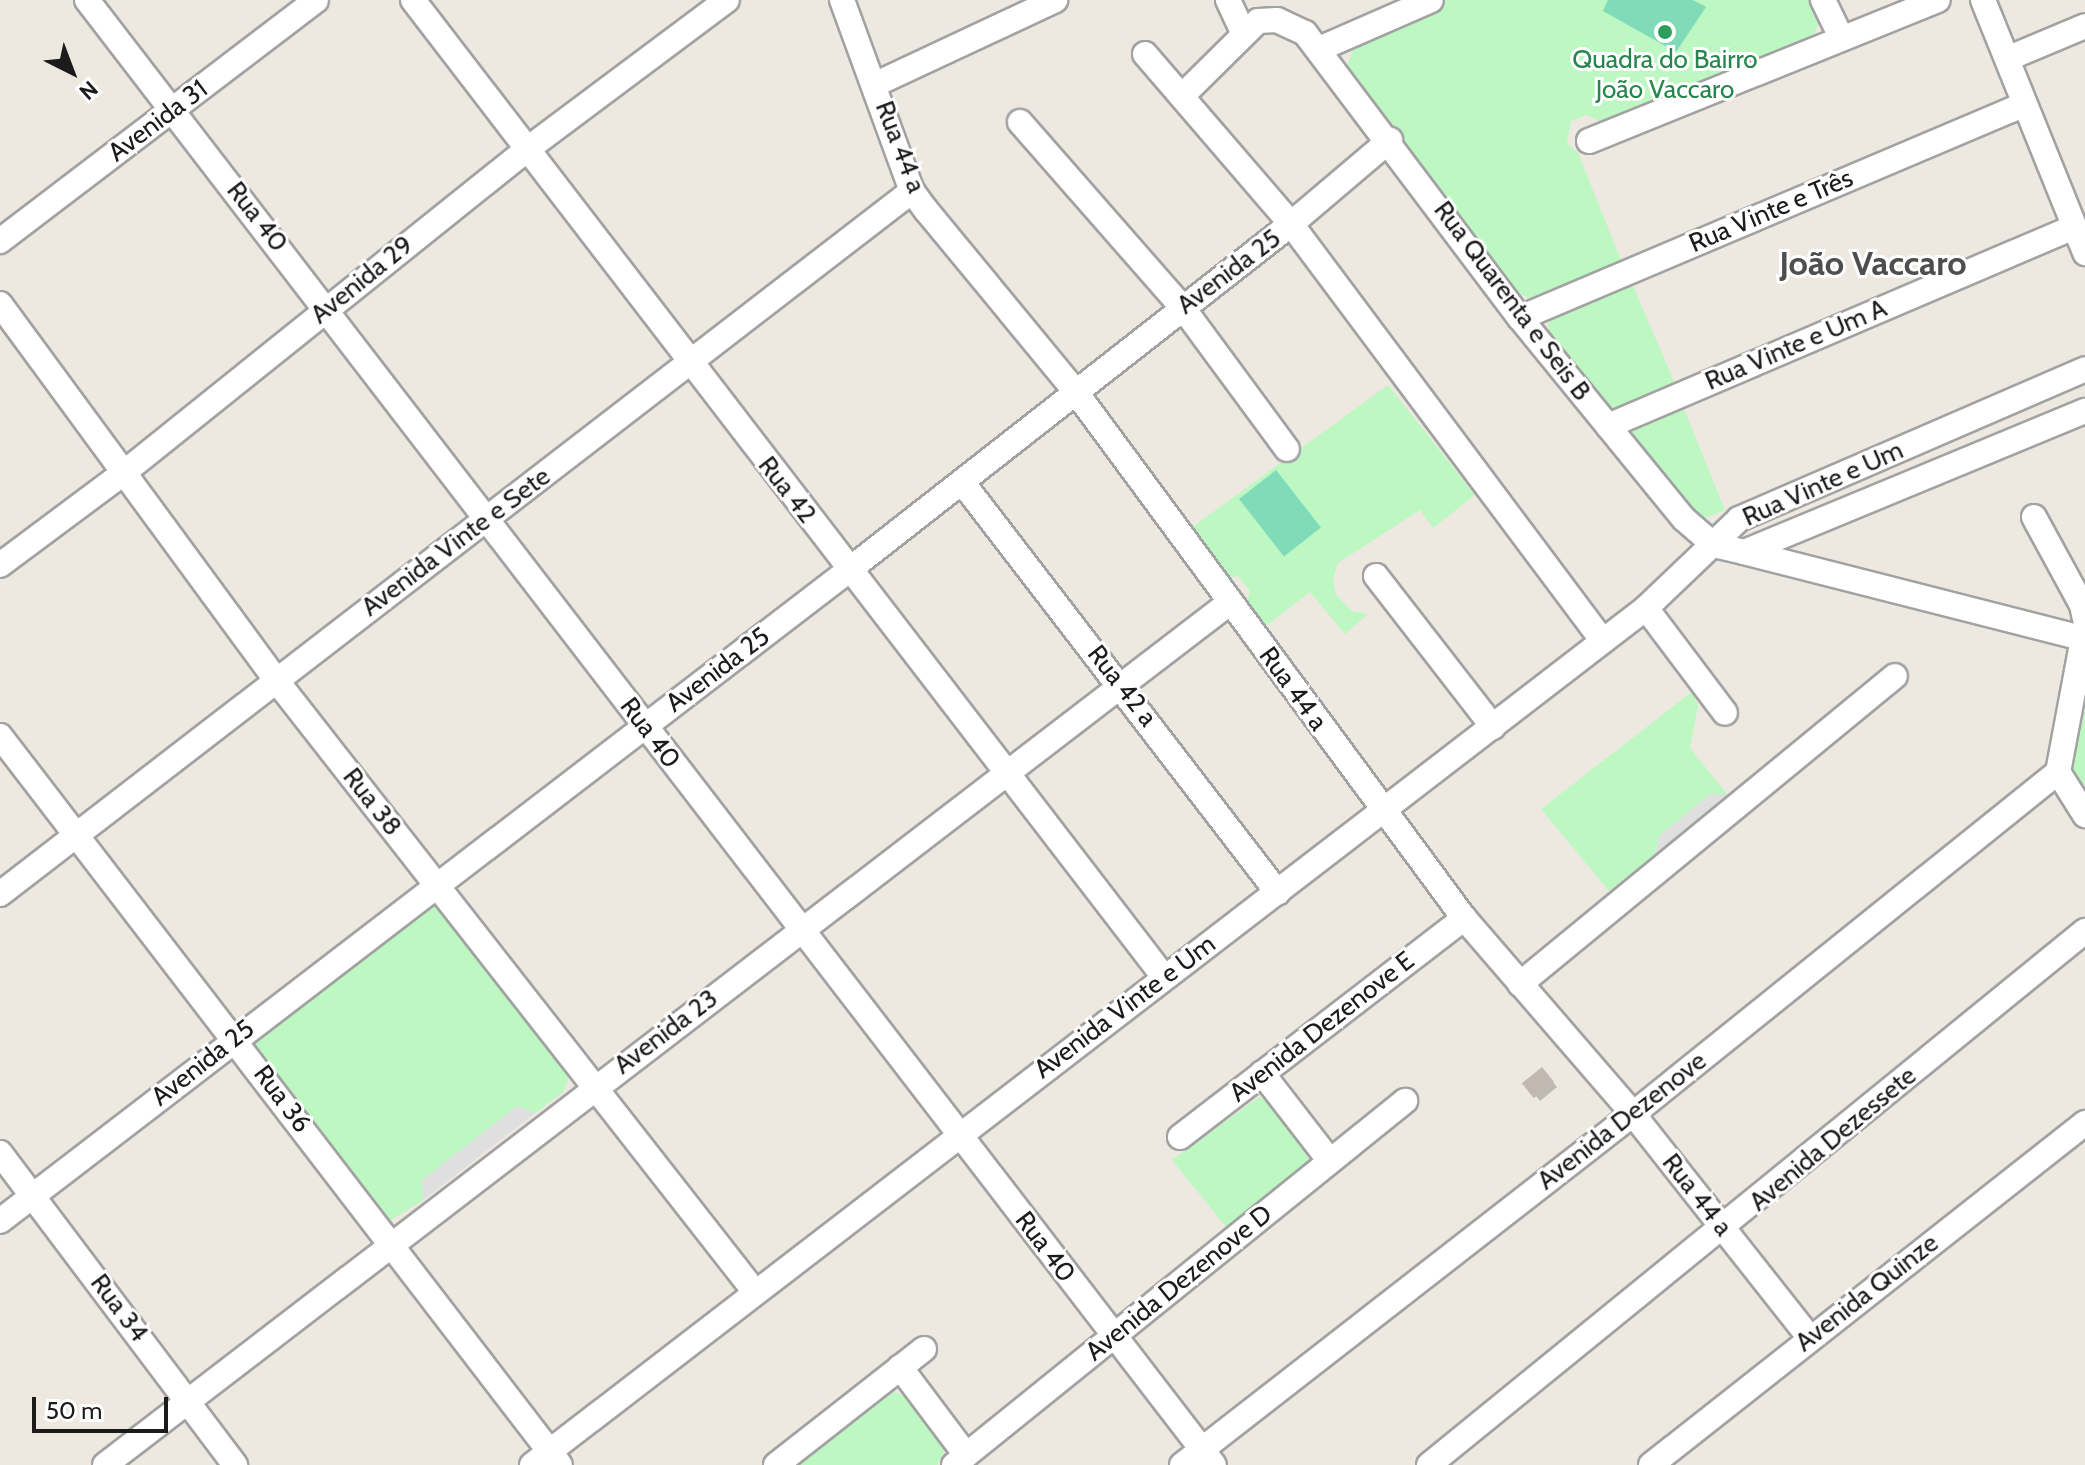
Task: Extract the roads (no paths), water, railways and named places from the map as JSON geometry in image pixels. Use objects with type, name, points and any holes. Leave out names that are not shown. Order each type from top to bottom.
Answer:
[{"type":"street","name":"Rua 40","points":[[87,0],[328,307],[485,518],[1208,1457]]},
{"type":"street","name":"Avenida 31","points":[[0,241],[316,0]]},
{"type":"street","name":"Rua 42","points":[[413,0],[525,151],[1164,977]]},
{"type":"street","name":"Avenida 29","points":[[0,565],[126,471],[525,151],[727,0]]},
{"type":"street","name":"Rua 44 a","points":[[842,0],[876,84],[912,191],[1075,391],[1464,918],[1633,1114],[1810,1338]]},
{"type":"street","points":[[876,84],[1055,0]]},
{"type":"street","points":[[1183,95],[1243,32],[1228,0]]},
{"type":"street","points":[[1319,49],[1431,0]]},
{"type":"street","points":[[1823,0],[1841,37]]},
{"type":"street","points":[[1589,141],[1938,0]]},
{"type":"street","points":[[1983,0],[2009,58],[2023,105],[2085,253]]},
{"type":"street","name":"Rua Quarenta e Seis B","points":[[1243,32],[1258,21],[1277,20],[1305,33],[1390,140],[1520,318],[1684,519],[1714,545]]},
{"type":"street","points":[[2009,58],[2085,26]]},
{"type":"street","points":[[1145,54],[1291,224],[1602,640]]},
{"type":"street","name":"Rua Vinte e Três","points":[[1520,318],[2023,105]]},
{"type":"street","points":[[1020,122],[1183,308],[1287,449]]},
{"type":"street","name":"Avenida 25","points":[[0,1221],[849,570],[1291,224],[1390,140]]},
{"type":"street","name":"Avenida Vinte e Sete","points":[[0,894],[912,191]]},
{"type":"street","name":"Rua Vinte e Um A","points":[[1608,426],[2074,227]]},
{"type":"street","name":"Rua 38","points":[[0,304],[126,471],[276,680],[755,1292]]},
{"type":"street","name":"Rua Vinte e Um","points":[[1714,545],[1739,519],[2085,369]]},
{"type":"street","name":"Rua Vinte e Um","points":[[1714,545],[1744,552],[2085,411]]},
{"type":"street","name":"Rua 42 a","points":[[962,482],[1123,686],[1278,893]]},
{"type":"street","points":[[2034,517],[2082,605],[2085,619]]},
{"type":"street","name":"Avenida Vinte e Um","points":[[547,1460],[958,1133],[1278,893],[1646,608],[1714,545]]},
{"type":"street","points":[[1744,552],[2085,639]]},
{"type":"street","points":[[1376,576],[1493,727]]},
{"type":"street","name":"Avenida 23","points":[[105,1465],[389,1243],[1006,776],[1229,603]]},
{"type":"street","points":[[1646,608],[1725,713]]},
{"type":"street","points":[[2085,628],[2058,772],[2085,815]]},
{"type":"street","points":[[1520,984],[1895,676]]},
{"type":"street","name":"Rua 36","points":[[0,736],[236,1038],[547,1460]]},
{"type":"street","name":"Avenida Dezenove","points":[[1182,1465],[1208,1457],[2058,772]]},
{"type":"street","name":"Avenida Dezenove E","points":[[1180,1137],[1464,918]]},
{"type":"street","name":"Avenida Dezessete","points":[[1429,1465],[1724,1228],[2085,931]]},
{"type":"street","points":[[1262,1073],[1330,1161]]},
{"type":"street","name":"Avenida Dezenove D","points":[[960,1460],[1405,1101]]},
{"type":"street","name":"Avenida Quinze","points":[[1651,1465],[2085,1123]]},
{"type":"street","name":"Rua 34","points":[[0,1153],[190,1401],[235,1465]]},
{"type":"street","points":[[776,1465],[924,1349]]},
{"type":"street","points":[[900,1367],[960,1460]]},
{"type":"place","name":"Quadra do Bairro João Vaccaro","points":[[1665,32]]},
{"type":"district","name":"João Vaccaro","points":[[1873,264]]}]
